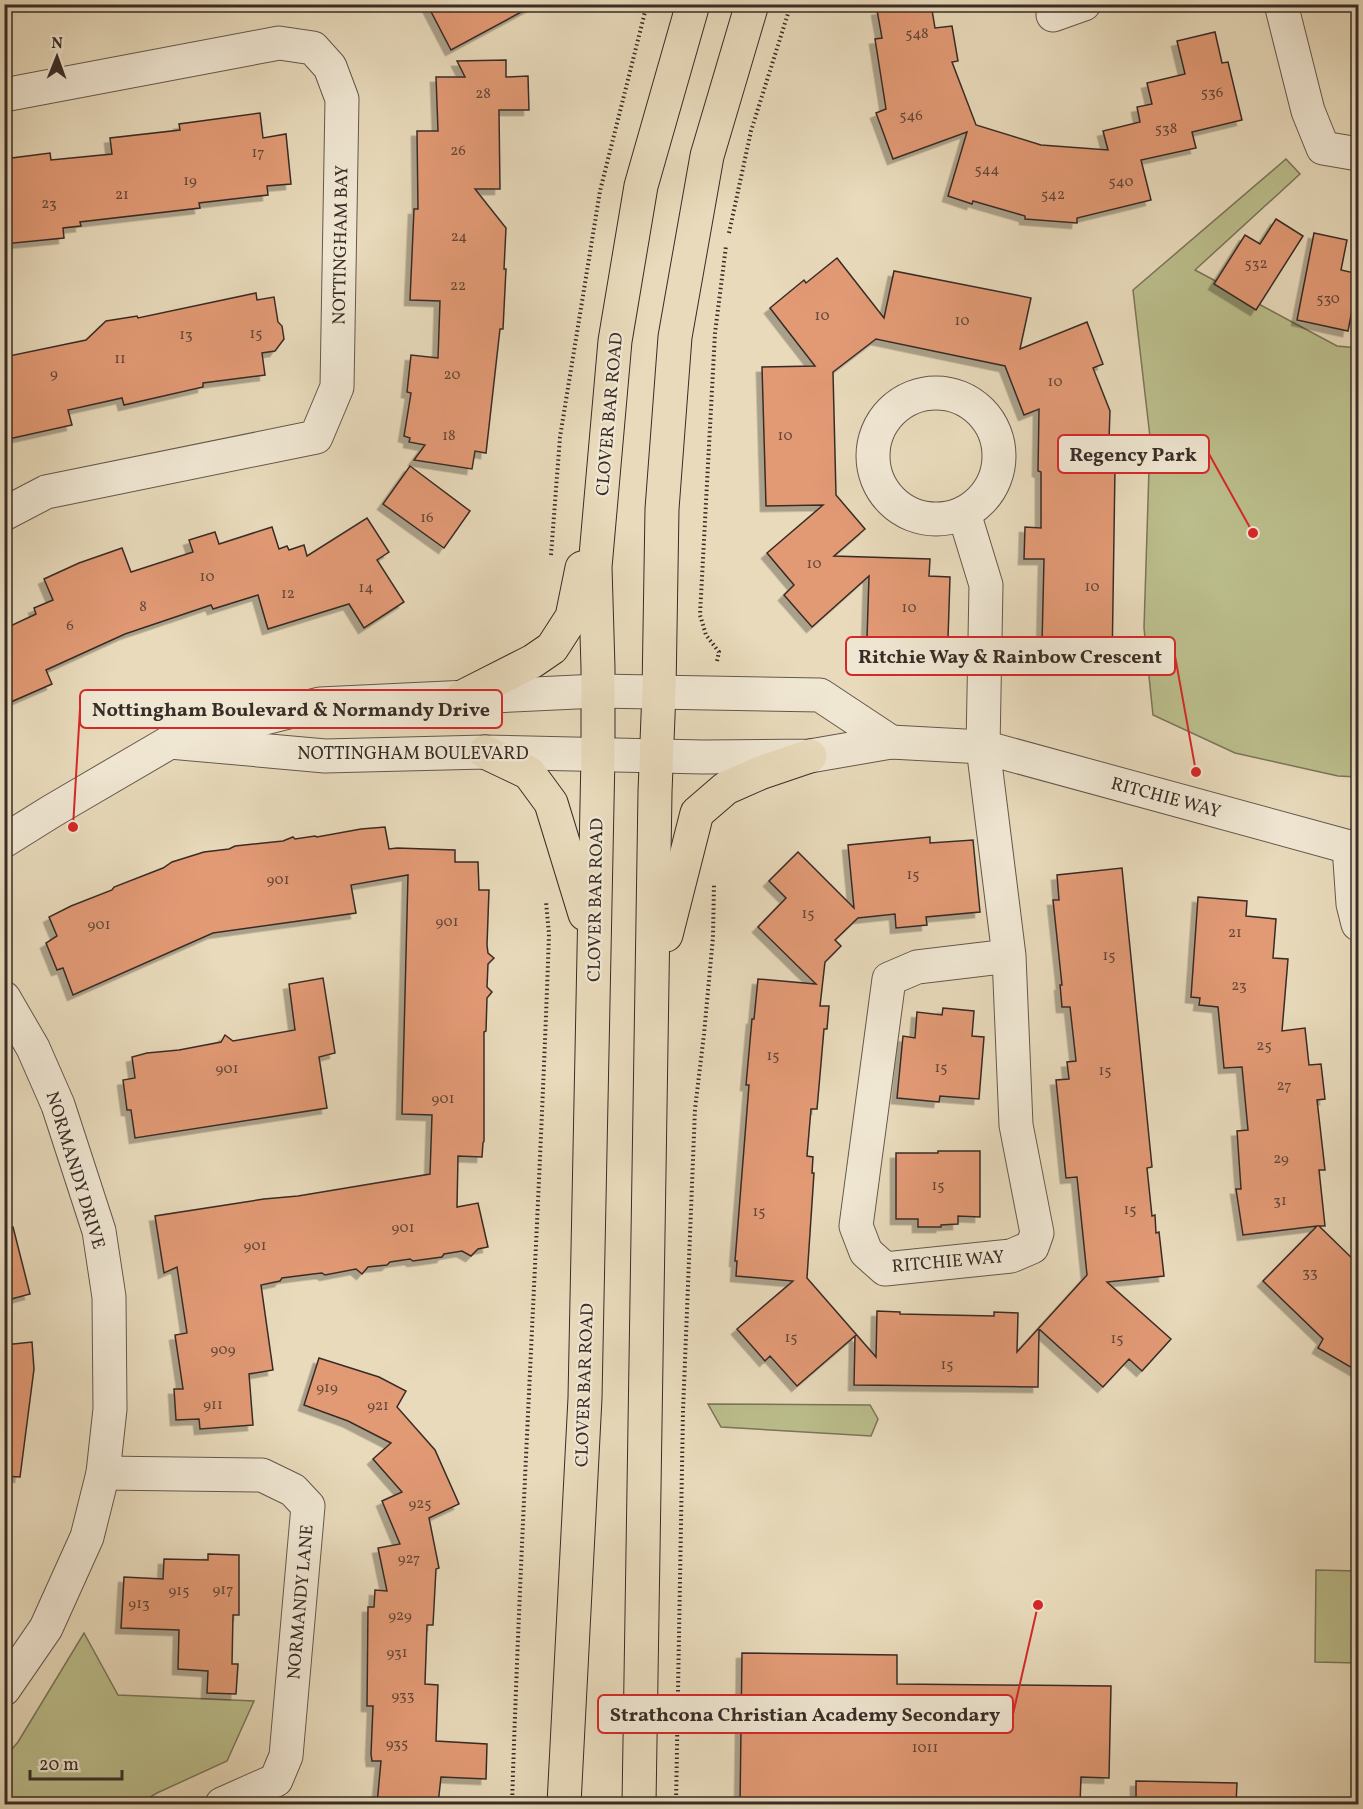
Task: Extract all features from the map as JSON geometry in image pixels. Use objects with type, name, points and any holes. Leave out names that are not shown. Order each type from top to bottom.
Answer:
[{"type":"main road","name":"CLOVER BAR ROAD","points":[[564,1804],[585,1398],[598,755],[595,567],[615,341],[641,186],[693,4]]},
{"type":"main road","points":[[639,1804],[655,792],[662,509],[675,337],[707,156],[752,4]]},
{"type":"main road","points":[[462,697],[533,661],[552,648],[572,617],[606,436]]},
{"type":"main road","points":[[485,752],[529,773],[551,803],[594,941]]},
{"type":"main road","points":[[653,987],[697,813],[726,788],[760,773],[810,756]]},
{"type":"street","points":[[1053,15],[1084,4]]},
{"type":"street","points":[[1281,4],[1308,111],[1323,148],[1359,153]]},
{"type":"street","name":"NOTTINGHAM BAY","points":[[4,95],[279,43],[313,48],[330,67],[342,99],[337,387],[316,437],[46,492],[4,514]]},
{"type":"street","name":"RITCHIE WAY","points":[[964,513],[986,585],[983,747],[1009,956],[1016,1125],[1037,1233],[1032,1247],[1011,1256],[885,1269],[866,1252],[856,1226],[888,980],[917,967],[1009,956]]},
{"type":"street","points":[[4,841],[170,742],[320,704],[598,691],[820,695],[891,742]]},
{"type":"street","name":"NOTTINGHAM BOULEVARD","points":[[170,742],[325,756],[485,752],[657,756]]},
{"type":"street","name":"RITCHIE WAY","points":[[657,756],[810,756],[891,742],[983,747],[1354,847],[1353,904],[1359,924]]},
{"type":"street","name":"NORMANDY DRIVE","points":[[4,998],[33,1048],[58,1105],[99,1232],[109,1297],[110,1409],[103,1473],[87,1537],[46,1628],[4,1689]]},
{"type":"street","name":"NORMANDY LANE","points":[[103,1473],[262,1474],[293,1490],[308,1506],[286,1755],[276,1780],[222,1804]]},
{"type":"path","points":[[714,670],[719,652],[706,635],[700,615],[715,333],[727,239],[751,131],[791,4]]},
{"type":"path","points":[[676,1804],[683,1412],[695,1109],[713,937],[714,880]]},
{"type":"path","points":[[512,1804],[525,1448],[542,1138],[549,934],[545,900]]},
{"type":"green space","points":[[1286,159],[1300,174],[1195,270],[1337,346],[1358,348],[1358,777],[1338,776],[1235,753],[1153,715],[1144,628],[1150,437],[1133,290]]},
{"type":"green space","points":[[708,1404],[870,1405],[878,1419],[871,1436],[721,1427]]},
{"type":"green space","points":[[1316,1570],[1358,1571],[1358,1663],[1315,1662]]},
{"type":"green space","points":[[84,1633],[118,1695],[254,1701],[227,1761],[138,1804],[5,1804],[5,1757],[18,1742]]},
{"type":"building","points":[[427,4],[536,4],[451,50]]},
{"type":"building","points":[[911,4],[931,4],[935,28],[952,26],[958,61],[952,62],[976,125],[1041,145],[1108,150],[1103,131],[1140,122],[1137,107],[1152,104],[1147,83],[1185,74],[1177,41],[1215,32],[1222,63],[1228,62],[1242,120],[1192,132],[1196,148],[1141,160],[1151,200],[1077,218],[1077,223],[1025,219],[1025,216],[948,196],[967,132],[893,159],[876,113],[886,109],[875,39],[882,38],[877,10]]},
{"type":"building","points":[[506,60],[506,77],[528,76],[529,110],[499,110],[500,189],[475,189],[506,228],[503,329],[500,329],[486,453],[475,451],[472,469],[414,460],[425,445],[409,442],[410,438],[404,436],[411,393],[407,392],[411,355],[438,358],[440,301],[410,300],[414,209],[418,209],[417,131],[438,131],[436,77],[465,77],[457,61]]},
{"type":"building","points":[[260,113],[263,138],[286,134],[291,184],[267,186],[268,195],[199,203],[200,208],[80,222],[81,226],[63,228],[64,238],[4,244],[4,159],[50,153],[51,160],[112,154],[110,138],[180,130],[179,124]]},
{"type":"building","points":[[1276,219],[1303,236],[1256,310],[1214,284],[1245,235],[1260,244]]},
{"type":"building","points":[[1314,233],[1347,240],[1341,270],[1359,274],[1348,331],[1297,320]]},
{"type":"building","points":[[837,258],[884,318],[894,271],[1031,298],[1020,349],[1087,322],[1103,364],[1093,368],[1110,411],[1108,468],[1115,468],[1112,667],[1049,665],[1049,644],[1042,644],[1044,559],[1024,559],[1025,527],[1041,528],[1041,472],[1038,471],[1039,409],[1024,415],[1005,366],[876,339],[833,372],[836,495],[865,529],[834,556],[930,559],[929,576],[950,577],[948,639],[925,639],[925,641],[867,638],[869,576],[812,627],[784,595],[794,585],[767,553],[823,505],[766,506],[762,367],[815,366],[770,308],[804,280],[806,283]]},
{"type":"building","points":[[256,293],[257,300],[274,297],[278,322],[282,326],[284,339],[275,351],[262,353],[265,375],[203,383],[203,387],[124,405],[122,398],[68,410],[72,425],[4,440],[4,357],[86,340],[106,321],[137,316],[138,318]]},
{"type":"building","points":[[410,466],[470,511],[444,548],[383,504]]},
{"type":"building","points":[[367,518],[389,552],[377,560],[404,602],[364,628],[349,604],[268,629],[258,595],[213,609],[211,605],[125,634],[46,670],[52,684],[4,705],[4,635],[8,627],[36,614],[34,608],[53,600],[44,579],[79,563],[122,548],[131,572],[193,552],[189,540],[215,532],[219,544],[272,527],[279,549],[287,546],[289,550],[304,545],[307,556]]},
{"type":"building","points":[[385,827],[389,849],[455,850],[455,862],[478,862],[479,890],[489,890],[487,945],[488,953],[494,958],[488,964],[487,987],[492,992],[487,998],[486,1031],[484,1032],[484,1141],[482,1157],[458,1156],[457,1207],[478,1203],[488,1247],[478,1249],[471,1256],[462,1251],[444,1254],[442,1257],[413,1261],[410,1259],[368,1267],[362,1274],[356,1269],[325,1275],[322,1273],[282,1278],[280,1281],[261,1285],[273,1370],[249,1374],[253,1425],[200,1429],[199,1419],[176,1420],[174,1389],[183,1389],[175,1335],[187,1333],[177,1267],[164,1273],[155,1216],[298,1196],[430,1174],[432,1115],[402,1114],[408,875],[351,885],[356,913],[213,933],[73,995],[63,968],[57,970],[46,943],[57,936],[49,917],[112,890],[114,887],[163,868],[172,862],[204,852],[283,841],[293,837],[295,839],[317,837]]},
{"type":"building","points":[[930,837],[930,843],[973,840],[980,912],[926,917],[927,925],[896,928],[895,914],[858,918],[835,940],[841,946],[825,962],[820,1006],[829,1006],[827,1029],[824,1029],[817,1109],[811,1109],[807,1156],[813,1157],[812,1173],[814,1173],[807,1278],[876,1357],[877,1311],[900,1312],[900,1314],[994,1316],[994,1312],[1018,1313],[1017,1352],[1087,1275],[1077,1177],[1066,1178],[1056,1080],[1069,1079],[1067,1062],[1076,1061],[1070,1007],[1062,1007],[1060,985],[1062,985],[1053,900],[1059,900],[1057,875],[1122,868],[1152,1167],[1147,1168],[1152,1216],[1155,1215],[1156,1233],[1159,1232],[1164,1276],[1107,1282],[1171,1339],[1142,1371],[1129,1359],[1103,1387],[1039,1329],[1038,1387],[854,1385],[855,1336],[797,1386],[770,1356],[765,1361],[737,1329],[793,1281],[736,1276],[737,1261],[735,1261],[749,1085],[746,1085],[758,979],[816,984],[758,927],[786,898],[769,881],[798,852],[854,908],[848,845]]},
{"type":"building","points":[[1198,897],[1247,901],[1246,916],[1276,919],[1273,958],[1288,959],[1282,1031],[1305,1028],[1309,1065],[1321,1064],[1325,1099],[1317,1100],[1325,1170],[1319,1170],[1325,1226],[1319,1226],[1359,1265],[1359,1372],[1318,1348],[1323,1339],[1263,1281],[1317,1226],[1243,1235],[1236,1189],[1241,1189],[1237,1131],[1248,1130],[1242,1067],[1224,1068],[1218,1007],[1199,1005],[1200,998],[1191,997]]},
{"type":"building","points":[[323,978],[335,1053],[319,1057],[327,1108],[135,1138],[131,1110],[127,1110],[123,1080],[135,1078],[132,1057],[221,1042],[225,1035],[233,1041],[295,1030],[289,984]]},
{"type":"building","points":[[943,1008],[974,1011],[972,1036],[984,1037],[979,1099],[940,1096],[939,1102],[897,1098],[903,1036],[915,1038],[917,1012],[942,1015]]},
{"type":"building","points":[[938,1151],[980,1151],[980,1217],[958,1216],[958,1224],[941,1225],[941,1227],[918,1227],[918,1219],[896,1219],[896,1153],[938,1153]]},
{"type":"building","points":[[13,1227],[30,1294],[4,1301],[4,1228]]},
{"type":"building","points":[[32,1342],[34,1369],[20,1477],[4,1476],[4,1345]]},
{"type":"building","points":[[319,1358],[379,1377],[406,1391],[397,1407],[435,1450],[459,1504],[429,1518],[439,1568],[436,1569],[433,1625],[427,1625],[425,1684],[438,1685],[436,1741],[487,1744],[486,1779],[441,1777],[438,1804],[377,1804],[381,1761],[372,1761],[371,1754],[373,1706],[367,1706],[368,1607],[374,1607],[375,1590],[387,1591],[378,1548],[400,1544],[382,1501],[402,1492],[373,1459],[391,1443],[348,1421],[304,1405]]},
{"type":"building","points":[[208,1554],[239,1555],[239,1615],[233,1615],[232,1664],[238,1664],[236,1694],[207,1693],[208,1671],[178,1669],[179,1630],[121,1628],[124,1577],[163,1579],[164,1559],[208,1560]]},
{"type":"building","points":[[742,1653],[897,1655],[897,1684],[1111,1686],[1109,1778],[1081,1777],[1080,1804],[740,1804]]},
{"type":"building","points":[[1136,1781],[1237,1783],[1236,1804],[1136,1804]]},
{"type":"place","name":"Regency Park","points":[[1253,533]]},
{"type":"place","name":"Ritchie Way & Rainbow Crescent","points":[[1196,772]]},
{"type":"place","name":"Nottingham Boulevard & Normandy Drive","points":[[73,827]]},
{"type":"place","name":"Strathcona Christian Academy Secondary","points":[[1038,1605]]}]
